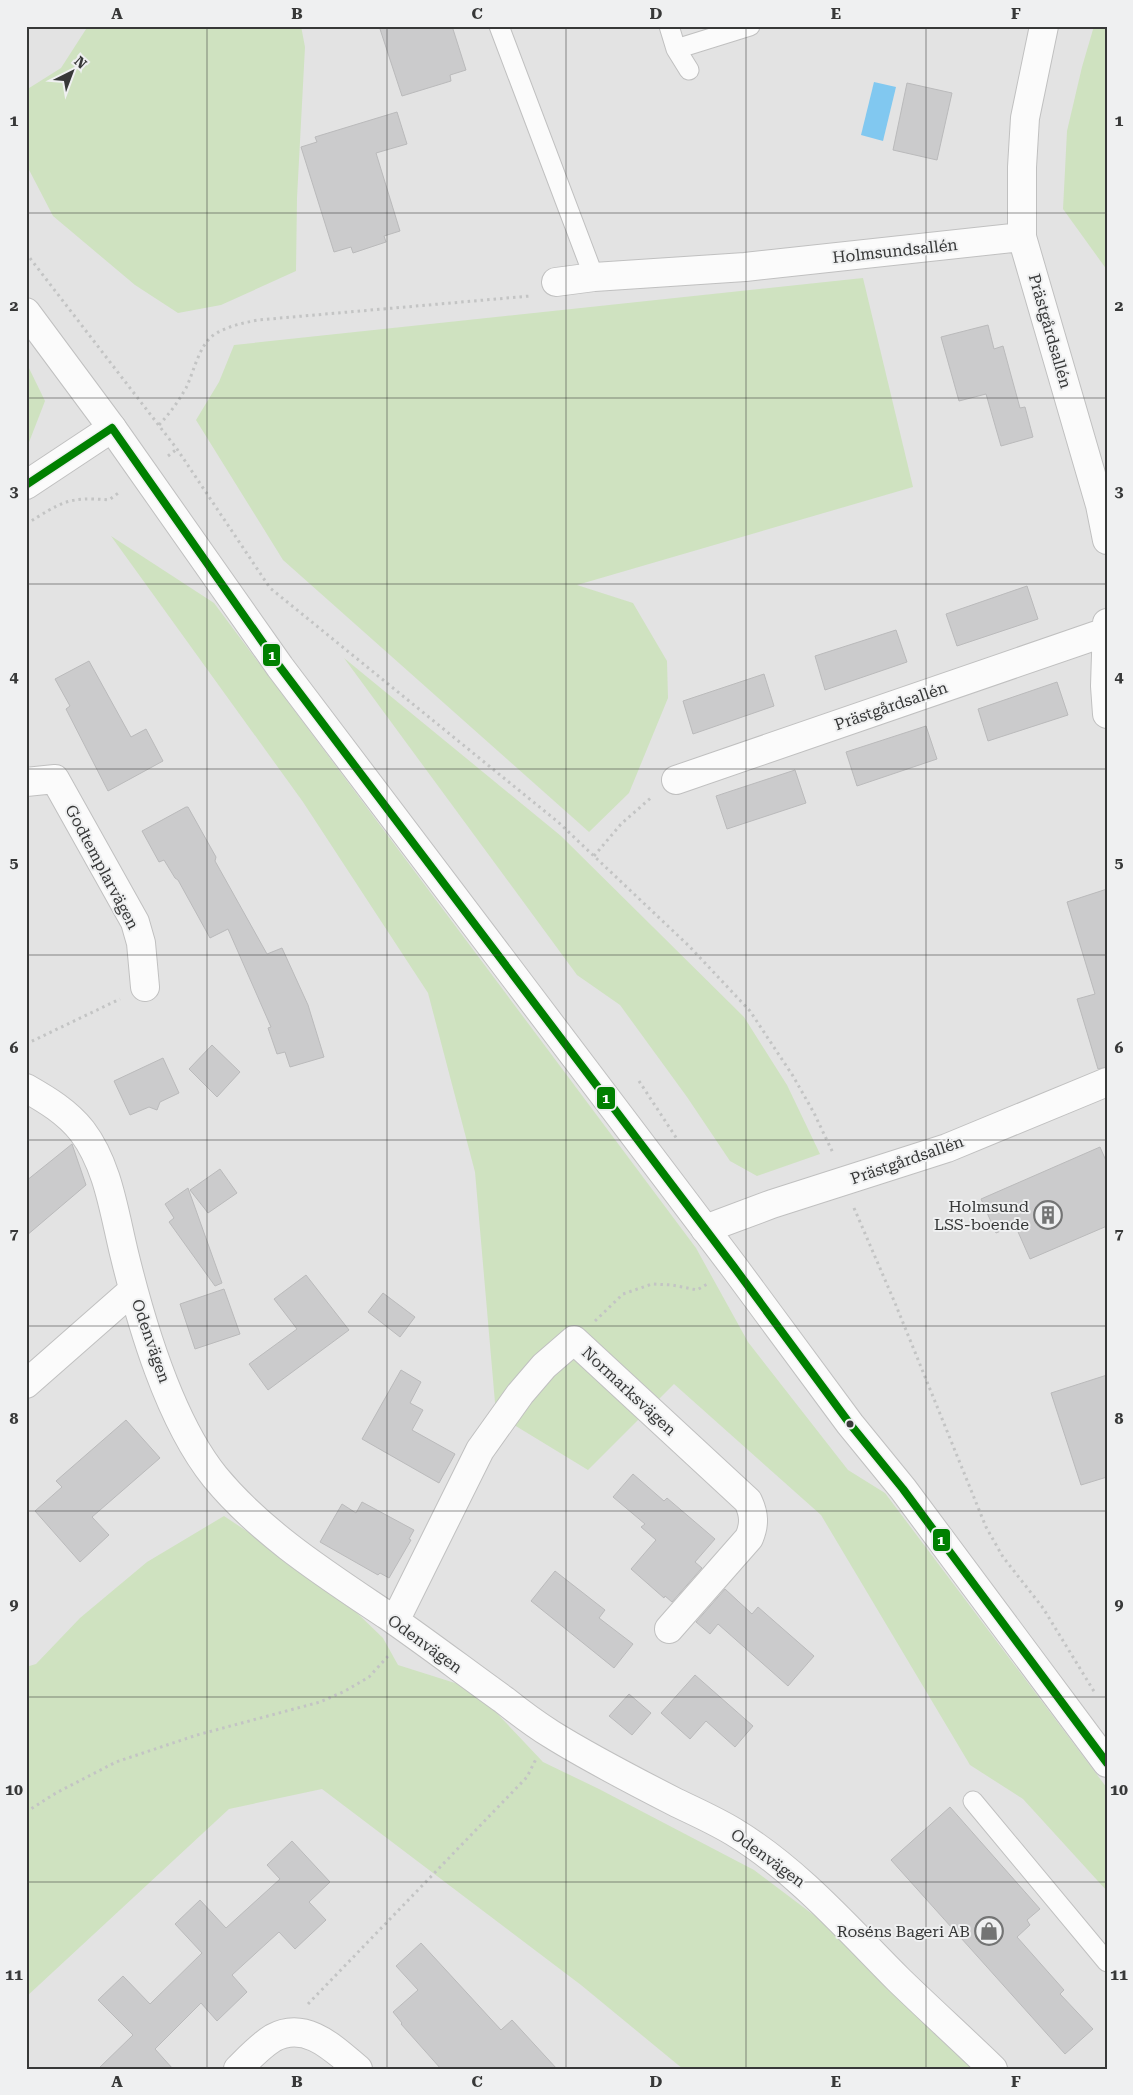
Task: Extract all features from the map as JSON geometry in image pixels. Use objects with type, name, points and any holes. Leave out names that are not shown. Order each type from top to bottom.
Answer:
[{"type":"street","points":[[1022,237],[1022,167],[1025,118],[1044,26]]},
{"type":"street","name":"Holmsundsallén","points":[[556,282],[745,267],[1022,237]]},
{"type":"street","name":"Prästgårdsallén","points":[[1022,237],[1100,505],[1107,540]]},
{"type":"street","points":[[26,312],[112,428],[280,667],[850,1424],[903,1489],[1107,1763]]},
{"type":"street","points":[[26,485],[112,428]]},
{"type":"street","name":"Prästgårdsallén","points":[[676,780],[1106,627],[1105,686],[1107,714]]},
{"type":"street","name":"Godtemplarvägen","points":[[26,782],[55,779],[135,922],[141,942],[145,987]]},
{"type":"street","name":"Prästgårdsallén","points":[[705,1229],[772,1204],[947,1148],[1107,1082]]},
{"type":"street","name":"Odenvägen","points":[[26,1088],[54,1104],[73,1120],[92,1146],[103,1168],[133,1290],[155,1359],[183,1426],[196,1450],[215,1477],[246,1510],[269,1531],[334,1580],[549,1733],[634,1781],[733,1831],[761,1851],[813,1891],[900,1980],[993,2069]]},
{"type":"street","points":[[26,1384],[133,1290]]},
{"type":"street","name":"Normarksvägen","points":[[394,1621],[480,1450],[520,1394],[544,1366],[574,1340],[748,1501],[752,1511],[753,1529],[748,1538],[669,1629]]},
{"type":"street","points":[[238,2069],[273,2038],[296,2032],[320,2039],[358,2069]]},
{"type":"lane","points":[[499,26],[594,278]]},
{"type":"lane","points":[[669,26],[676,49],[689,70]]},
{"type":"lane","points":[[676,49],[750,26]]},
{"type":"lane","points":[[973,1801],[1107,1962]]},
{"type":"path","points":[[26,253],[177,449],[270,588],[558,822],[690,947],[750,1011],[793,1076],[814,1113],[837,1162],[986,1527],[1003,1557],[1042,1608],[1096,1696]]},
{"type":"path","points":[[159,425],[173,410],[204,346],[213,335],[233,325],[258,320],[492,301],[550,293],[556,282]]},
{"type":"path","points":[[26,524],[60,503],[83,498],[109,500],[177,449]]},
{"type":"path","points":[[594,856],[621,824],[656,794],[676,780]]},
{"type":"path","points":[[26,1044],[145,987]]},
{"type":"path","points":[[639,1081],[682,1147]]},
{"type":"path","points":[[574,1340],[623,1294],[652,1284],[672,1284],[697,1290],[711,1282]]},
{"type":"path","points":[[26,1812],[56,1793],[116,1762],[197,1735],[320,1702],[345,1691],[369,1677],[396,1648],[394,1621]]},
{"type":"path","points":[[296,2032],[305,2007],[527,1777],[549,1733]]},
{"type":"green space","points":[[88,26],[301,26],[305,47],[297,198],[296,271],[221,305],[178,313],[135,285],[53,216],[26,164],[26,90],[61,68]]},
{"type":"green space","points":[[1094,26],[1107,26],[1107,270],[1063,209],[1067,131]]},
{"type":"green space","points":[[863,278],[913,487],[577,585],[633,603],[667,661],[668,698],[629,793],[589,832],[283,560],[196,420],[219,382],[234,345]]},
{"type":"green space","points":[[26,362],[45,401],[26,450]]},
{"type":"green space","points":[[111,536],[214,603],[696,1248],[748,1342],[848,1470],[885,1493],[1107,1788],[1107,1891],[1023,1799],[970,1765],[821,1515],[674,1384],[588,1470],[496,1414],[475,1172],[428,993],[303,802]]},
{"type":"green space","points":[[344,658],[561,836],[744,1017],[787,1085],[820,1154],[757,1176],[730,1161],[687,1097],[620,1005],[577,975]]},
{"type":"green space","points":[[224,1516],[263,1542],[355,1611],[383,1638],[398,1665],[474,1689],[543,1762],[754,1870],[823,1922],[975,2069],[683,2069],[581,1985],[322,1789],[229,1809],[26,1997],[26,1667],[36,1664],[80,1618],[147,1562]]},
{"type":"water","points":[[874,82],[896,87],[883,141],[861,135]]},
{"type":"building","points":[[379,26],[452,26],[466,70],[450,75],[451,81],[402,96]]},
{"type":"building","points":[[907,83],[952,93],[937,160],[893,150]]},
{"type":"building","points":[[397,112],[407,144],[376,153],[400,231],[384,236],[386,242],[353,253],[351,247],[334,252],[301,147],[317,142],[315,137]]},
{"type":"building","points":[[988,325],[994,349],[1003,346],[1020,408],[1025,407],[1033,437],[1001,446],[986,394],[959,401],[941,337]]},
{"type":"building","points":[[1027,586],[1038,619],[957,646],[946,614]]},
{"type":"building","points":[[896,630],[907,662],[825,690],[815,656]]},
{"type":"building","points":[[89,661],[131,737],[146,729],[163,761],[108,791],[66,709],[70,706],[55,679]]},
{"type":"building","points":[[764,674],[774,706],[693,734],[683,701]]},
{"type":"building","points":[[1057,682],[1068,715],[988,741],[978,709]]},
{"type":"building","points":[[926,726],[937,759],[857,786],[846,752]]},
{"type":"building","points":[[795,770],[806,803],[727,829],[716,796]]},
{"type":"building","points":[[188,807],[216,857],[215,861],[267,954],[282,948],[308,1005],[324,1057],[290,1067],[285,1052],[277,1054],[268,1028],[271,1027],[228,929],[210,938],[178,880],[164,860],[159,862],[142,831]]},
{"type":"building","points":[[1107,889],[1107,1067],[1098,1069],[1077,999],[1095,994],[1067,902]]},
{"type":"building","points":[[212,1045],[240,1072],[217,1097],[189,1069]]},
{"type":"building","points":[[163,1058],[179,1093],[160,1102],[157,1110],[149,1107],[130,1115],[114,1081]]},
{"type":"building","points":[[72,1144],[86,1185],[26,1236],[26,1181]]},
{"type":"building","name":"Holmsund LSS-boende","points":[[1100,1147],[1107,1163],[1107,1226],[1030,1259],[1015,1225],[996,1233],[981,1199]]},
{"type":"building","points":[[220,1169],[237,1193],[208,1213],[190,1190]]},
{"type":"building","points":[[188,1188],[222,1283],[215,1286],[169,1222],[174,1218],[165,1204]]},
{"type":"building","points":[[306,1275],[349,1330],[268,1390],[249,1364],[297,1329],[274,1299]]},
{"type":"building","points":[[224,1289],[240,1334],[195,1349],[180,1304]]},
{"type":"building","points":[[383,1293],[415,1317],[400,1337],[368,1312]]},
{"type":"building","points":[[401,1370],[421,1382],[410,1403],[423,1410],[412,1430],[455,1454],[439,1483],[362,1439]]},
{"type":"building","points":[[1107,1375],[1107,1477],[1081,1485],[1051,1393]]},
{"type":"building","points":[[126,1420],[160,1458],[92,1517],[109,1535],[80,1562],[35,1511],[62,1487],[56,1481]]},
{"type":"building","points":[[633,1474],[664,1501],[667,1498],[715,1539],[695,1562],[702,1568],[672,1602],[665,1596],[664,1598],[631,1569],[656,1540],[641,1527],[645,1524],[613,1497]]},
{"type":"building","points":[[362,1502],[414,1530],[409,1539],[411,1540],[389,1578],[380,1573],[378,1575],[320,1542],[342,1504],[356,1513]]},
{"type":"building","points":[[555,1571],[605,1610],[599,1618],[633,1644],[614,1668],[531,1601]]},
{"type":"building","points":[[725,1589],[752,1614],[758,1607],[814,1656],[788,1686],[718,1624],[710,1634],[696,1622]]},
{"type":"building","points":[[695,1675],[753,1726],[735,1747],[706,1721],[690,1739],[661,1713]]},
{"type":"building","points":[[629,1694],[651,1713],[632,1735],[609,1716]]},
{"type":"building","name":"Roséns Bageri AB","points":[[950,1807],[1040,1909],[1027,1920],[1030,1925],[1017,1937],[1064,1990],[1060,1994],[1093,2029],[1065,2054],[891,1860]]},
{"type":"building","points":[[292,1841],[330,1882],[309,1902],[326,1920],[295,1949],[279,1932],[232,1975],[247,1992],[217,2021],[201,2003],[155,2049],[173,2069],[98,2069],[133,2035],[98,2000],[123,1976],[150,2004],[202,1953],[175,1924],[200,1900],[226,1928],[280,1879],[267,1865]]},
{"type":"building","points":[[421,1943],[501,2030],[512,2020],[557,2069],[441,2069],[401,2024],[393,2012],[418,1990],[396,1966]]},
{"type":"transit line","name":"1","points":[[112,428],[280,667],[734,1267],[850,1424],[903,1489],[1107,1763]]},
{"type":"transit line","name":"1","points":[[26,485],[112,428]]},
{"type":"place","name":"Holmsund LSS-boende","points":[[1048,1215]]},
{"type":"place","name":"Roséns Bageri AB","points":[[989,1931]]}]
